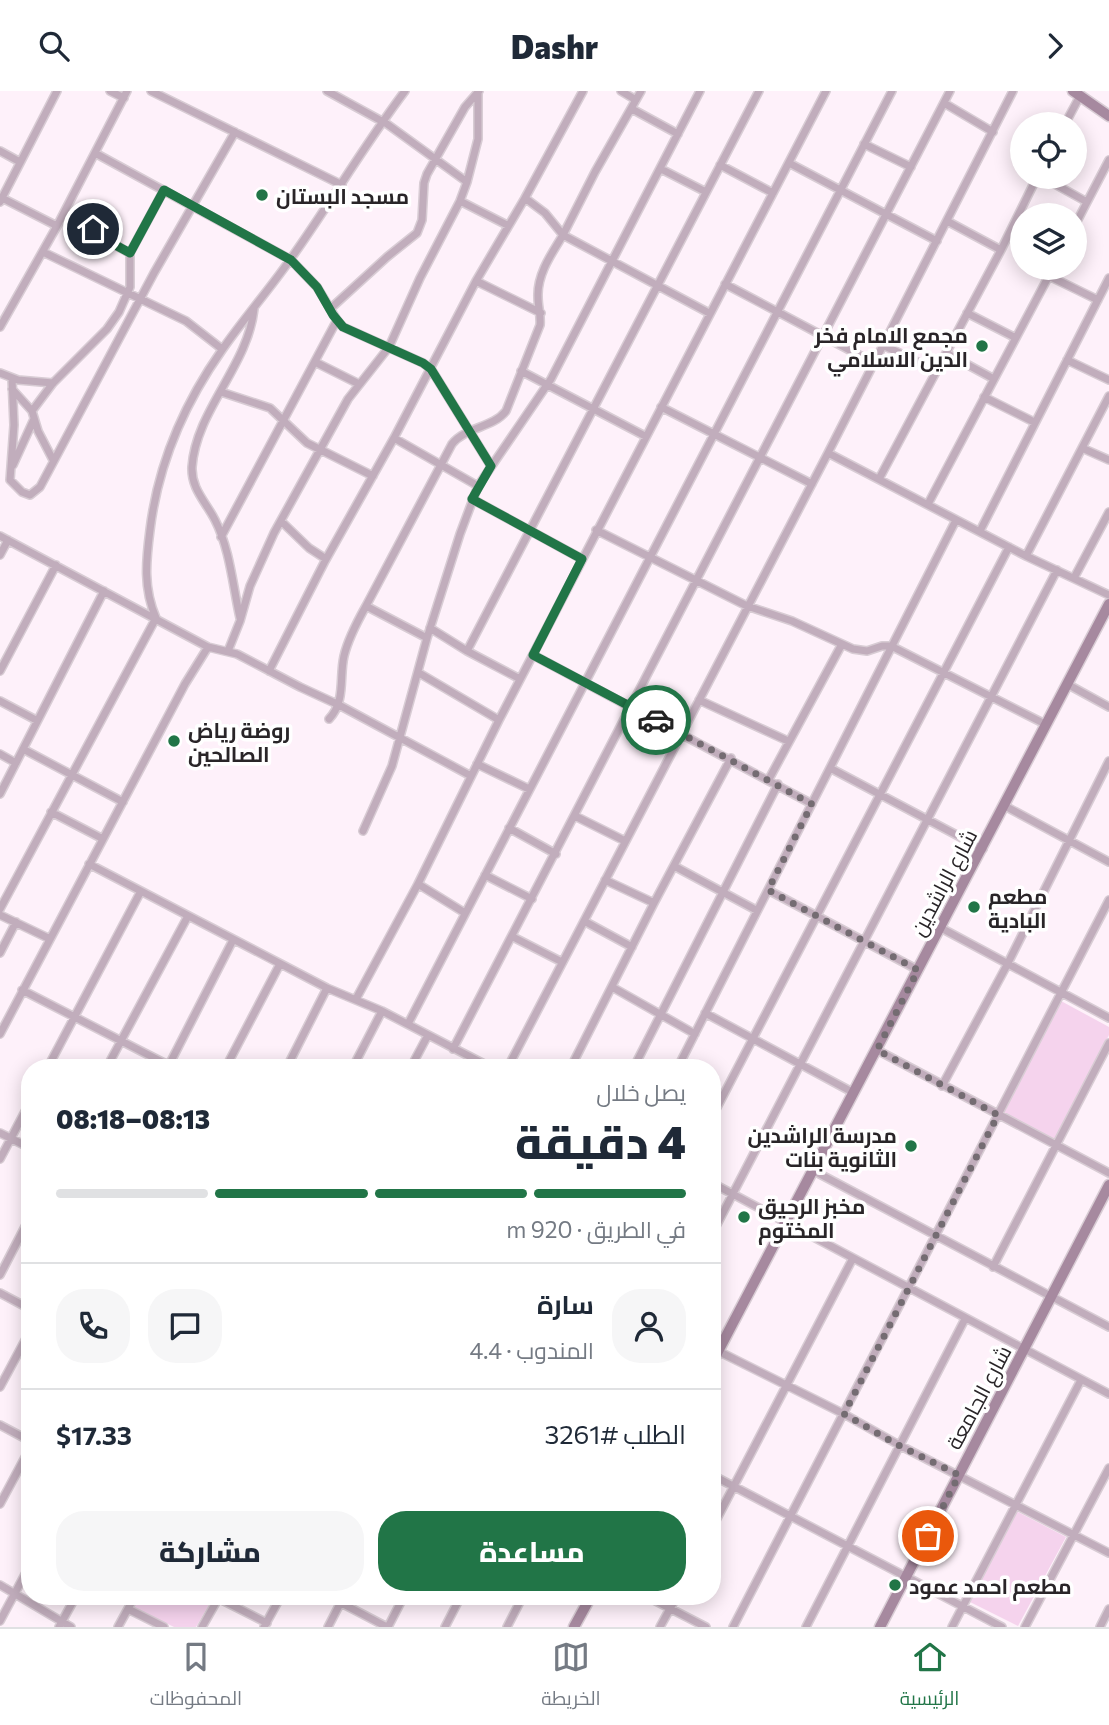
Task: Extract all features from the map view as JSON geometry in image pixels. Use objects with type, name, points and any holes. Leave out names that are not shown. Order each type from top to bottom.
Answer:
[{"type":"street","points":[[57,91],[1,200],[57,226]]},
{"type":"street","points":[[0,327],[57,226],[125,94],[110,91]]},
{"type":"street","points":[[151,91],[342,185]]},
{"type":"street","points":[[327,91],[382,121],[467,182]]},
{"type":"street","points":[[0,909],[156,618],[148,596],[146,574],[157,487],[168,449],[182,418],[222,349],[291,260],[382,121],[405,91]]},
{"type":"street","points":[[330,309],[417,233],[423,216],[424,183],[465,107],[478,91]]},
{"type":"street","points":[[228,651],[250,586],[281,521],[339,415],[359,384],[389,348],[420,278],[460,201],[478,139],[478,91]]},
{"type":"street","points":[[269,671],[326,559],[394,438],[476,281],[583,91]]},
{"type":"street","points":[[621,91],[636,100]]},
{"type":"street","points":[[329,719],[339,705],[344,654],[439,466],[456,439],[505,413],[540,325],[539,284],[551,255],[641,91]]},
{"type":"street","points":[[363,831],[392,766],[427,638],[472,499],[491,466],[548,384],[700,91]]},
{"type":"street","points":[[467,651],[759,91]]},
{"type":"street","points":[[356,999],[418,884],[596,530],[826,91]]},
{"type":"street","points":[[408,1024],[647,556],[892,91]]},
{"type":"street","points":[[453,1049],[950,91]]},
{"type":"street","points":[[512,1059],[1013,91]]},
{"type":"street","points":[[1070,112],[1077,93],[1109,116]]},
{"type":"street","points":[[944,103],[993,132]]},
{"type":"street","points":[[632,109],[678,134]]},
{"type":"street","points":[[12,379],[10,480],[22,492],[30,495],[40,487],[140,298],[235,132]]},
{"type":"street","points":[[864,144],[911,167]]},
{"type":"street","points":[[0,152],[20,162]]},
{"type":"street","points":[[95,153],[291,260],[317,287],[343,327],[431,369],[491,466]]},
{"type":"street","points":[[1063,189],[1087,202],[1109,160]]},
{"type":"street","points":[[789,163],[937,241]]},
{"type":"street","points":[[720,165],[773,193]]},
{"type":"street","points":[[661,169],[706,192]]},
{"type":"street","points":[[11,469],[33,415],[53,383],[107,329],[119,312],[128,293],[130,253],[164,190]]},
{"type":"street","points":[[525,198],[545,213],[563,235],[709,313]]},
{"type":"street","points":[[460,201],[507,225]]},
{"type":"street","points":[[65,211],[130,253]]},
{"type":"street","points":[[947,221],[1001,250]]},
{"type":"street","points":[[879,479],[1010,237]]},
{"type":"street","points":[[43,252],[191,323],[222,349]]},
{"type":"street","points":[[980,531],[1109,278]]},
{"type":"street","points":[[928,504],[1047,280]]},
{"type":"street","points":[[1064,280],[1098,300]]},
{"type":"street","points":[[476,281],[541,313]]},
{"type":"street","points":[[725,284],[874,363]]},
{"type":"street","points":[[240,621],[221,537],[215,520],[194,485],[192,469],[200,436],[248,337],[254,309]]},
{"type":"street","points":[[968,313],[1016,338]]},
{"type":"street","points":[[221,537],[337,320]]},
{"type":"street","points":[[883,345],[936,371]]},
{"type":"street","points":[[946,353],[995,379]]},
{"type":"street","points":[[1067,360],[1109,380]]},
{"type":"street","points":[[315,362],[359,384]]},
{"type":"street","points":[[521,371],[645,436]]},
{"type":"street","points":[[0,373],[12,379],[53,383]]},
{"type":"street","points":[[12,389],[33,415],[53,460]]},
{"type":"street","points":[[220,392],[265,405],[284,419],[302,439],[373,476]]},
{"type":"street","points":[[1026,556],[1109,396]]},
{"type":"street","points":[[984,397],[1034,422]]},
{"type":"street","points":[[661,407],[812,484]]},
{"type":"street","points":[[394,438],[478,486]]},
{"type":"street","points":[[1082,448],[1109,460]]},
{"type":"street","points":[[828,453],[1026,556],[1109,595]]},
{"type":"street","points":[[472,499],[582,559]]},
{"type":"street","points":[[1074,578],[1109,512]]},
{"type":"street","points":[[682,1059],[956,520]]},
{"type":"street","points":[[281,521],[309,548],[326,559]]},
{"type":"street","points":[[596,530],[747,606],[784,618],[842,644],[861,651],[891,646],[1045,724]]},
{"type":"street","points":[[0,555],[4,538],[208,647],[228,651],[339,705],[471,776]]},
{"type":"street","points":[[721,1100],[1009,547]]},
{"type":"street","points":[[0,670],[56,565]]},
{"type":"street","points":[[721,1217],[1057,570]]},
{"type":"street","points":[[0,794],[104,591]]},
{"type":"street","name":"شارع الراشدين","points":[[721,1339],[814,1171],[1109,604]]},
{"type":"street","points":[[366,606],[427,638]]},
{"type":"street","points":[[430,628],[520,679]]},
{"type":"street","points":[[769,779],[842,644]]},
{"type":"street","points":[[0,1034],[185,684],[208,647]]},
{"type":"street","points":[[533,655],[731,758],[812,804]]},
{"type":"street","points":[[419,673],[499,720]]},
{"type":"street","points":[[1066,684],[1109,706]]},
{"type":"street","points":[[698,700],[789,741]]},
{"type":"street","points":[[0,702],[36,720]]},
{"type":"street","points":[[23,749],[123,802]]},
{"type":"street","points":[[0,754],[16,762]]},
{"type":"street","points":[[575,1059],[653,903],[731,758]]},
{"type":"street","points":[[942,1086],[1007,965],[1109,761]]},
{"type":"street","points":[[477,764],[529,789]]},
{"type":"street","points":[[830,768],[983,849]]},
{"type":"street","points":[[638,1059],[778,784]]},
{"type":"street","points":[[1003,806],[1109,862]]},
{"type":"street","points":[[51,812],[103,839]]},
{"type":"street","points":[[575,816],[625,841]]},
{"type":"street","points":[[509,828],[556,854]]},
{"type":"street","points":[[89,865],[327,988],[382,1011],[474,1059]]},
{"type":"street","points":[[674,866],[756,910]]},
{"type":"street","points":[[485,875],[532,899]]},
{"type":"street","points":[[605,880],[653,903]]},
{"type":"street","points":[[418,884],[465,913]]},
{"type":"street","points":[[768,890],[918,970]]},
{"type":"street","points":[[52,1059],[141,891]]},
{"type":"street","points":[[733,1627],[1109,900]]},
{"type":"street","points":[[0,915],[48,939]]},
{"type":"street","points":[[111,1059],[188,916]]},
{"type":"street","points":[[583,921],[632,947]]},
{"type":"street","points":[[0,953],[16,922]]},
{"type":"street","points":[[940,928],[1109,1019]]},
{"type":"street","points":[[513,937],[562,962]]},
{"type":"street","points":[[173,1059],[233,940]]},
{"type":"street","points":[[230,1059],[280,964]]},
{"type":"street","points":[[612,987],[695,1034]]},
{"type":"street","points":[[291,1059],[327,988]]},
{"type":"street","points":[[22,990],[154,1059]]},
{"type":"street","points":[[357,1059],[382,1011]]},
{"type":"street","points":[[705,1013],[854,1093]]},
{"type":"street","points":[[415,1059],[428,1035]]},
{"type":"street","points":[[993,1267],[1109,1043]]},
{"type":"street","points":[[877,1050],[1109,1173]]},
{"type":"street","points":[[0,1159],[21,1119]]},
{"type":"street","points":[[0,1133],[21,1143]]},
{"type":"street","points":[[814,1171],[1109,1327]]},
{"type":"street","name":"شارع الجامعة","points":[[880,1627],[1109,1185]]},
{"type":"street","points":[[721,1189],[1109,1394]]},
{"type":"street","points":[[0,1275],[21,1234]]},
{"type":"street","points":[[721,1511],[853,1258]]},
{"type":"street","points":[[0,1293],[21,1304]]},
{"type":"street","points":[[806,1627],[965,1319]]},
{"type":"street","points":[[0,1387],[21,1348]]},
{"type":"street","points":[[721,1353],[786,1384],[898,1445],[1109,1553]]},
{"type":"street","points":[[952,1627],[1081,1380]]},
{"type":"street","points":[[0,1425],[21,1436]]},
{"type":"street","points":[[0,1504],[21,1465]]},
{"type":"street","points":[[1025,1627],[1109,1468]]},
{"type":"street","points":[[721,1480],[1002,1627]]},
{"type":"street","points":[[0,1621],[21,1581]]},
{"type":"street","points":[[0,1585],[21,1599]]},
{"type":"street","points":[[31,1605],[61,1625],[71,1627]]},
{"type":"street","points":[[61,1625],[71,1605]]},
{"type":"street","points":[[118,1627],[130,1605]]},
{"type":"street","points":[[202,1627],[214,1605]]},
{"type":"street","points":[[232,1605],[266,1625],[276,1605]]},
{"type":"street","points":[[328,1627],[340,1605]]},
{"type":"street","points":[[352,1605],[387,1627],[399,1605]]},
{"type":"street","points":[[445,1627],[456,1605]]},
{"type":"street","points":[[507,1627],[518,1605]]},
{"type":"street","points":[[574,1627],[584,1605]]},
{"type":"street","points":[[664,1605],[706,1627]]},
{"type":"street","points":[[660,1627],[672,1605]]},
{"type":"street","points":[[128,1609],[164,1627]]},
{"type":"street","points":[[1100,1627],[1109,1609]]},
{"type":"shaded area","points":[[1061,1001],[1109,1027],[1109,1035],[1054,1140],[1004,1113]]},
{"type":"shaded area","points":[[1016,1511],[1066,1537],[1018,1626],[970,1602]]},
{"type":"shaded area","points":[[209,1605],[196,1627],[174,1627],[134,1607]]},
{"type":"way so far","points":[[656,720],[812,804],[768,890],[918,970],[877,1050],[998,1115],[844,1414],[959,1475],[928,1536]]},
{"type":"place","name":"مسجد البستان","points":[[262,195]]},
{"type":"place","name":"مجمع الامام فخر الدين الاسلامي","points":[[982,346]]},
{"type":"place","name":"روضة رياض الصالحين","points":[[174,741]]},
{"type":"place","name":"مطعم البادية","points":[[974,907]]},
{"type":"place","name":"مدرسة الراشدين الثانوية بنات","points":[[911,1146]]},
{"type":"place","name":"مخبز الرحيق المختوم","points":[[744,1217]]},
{"type":"place","name":"مطعم احمد عمود","points":[[895,1585]]},
{"type":"route","points":[[93,229],[130,253],[164,190],[291,260],[312,280],[343,327],[431,369],[491,466],[472,499],[582,559],[533,655],[656,720]]}]
